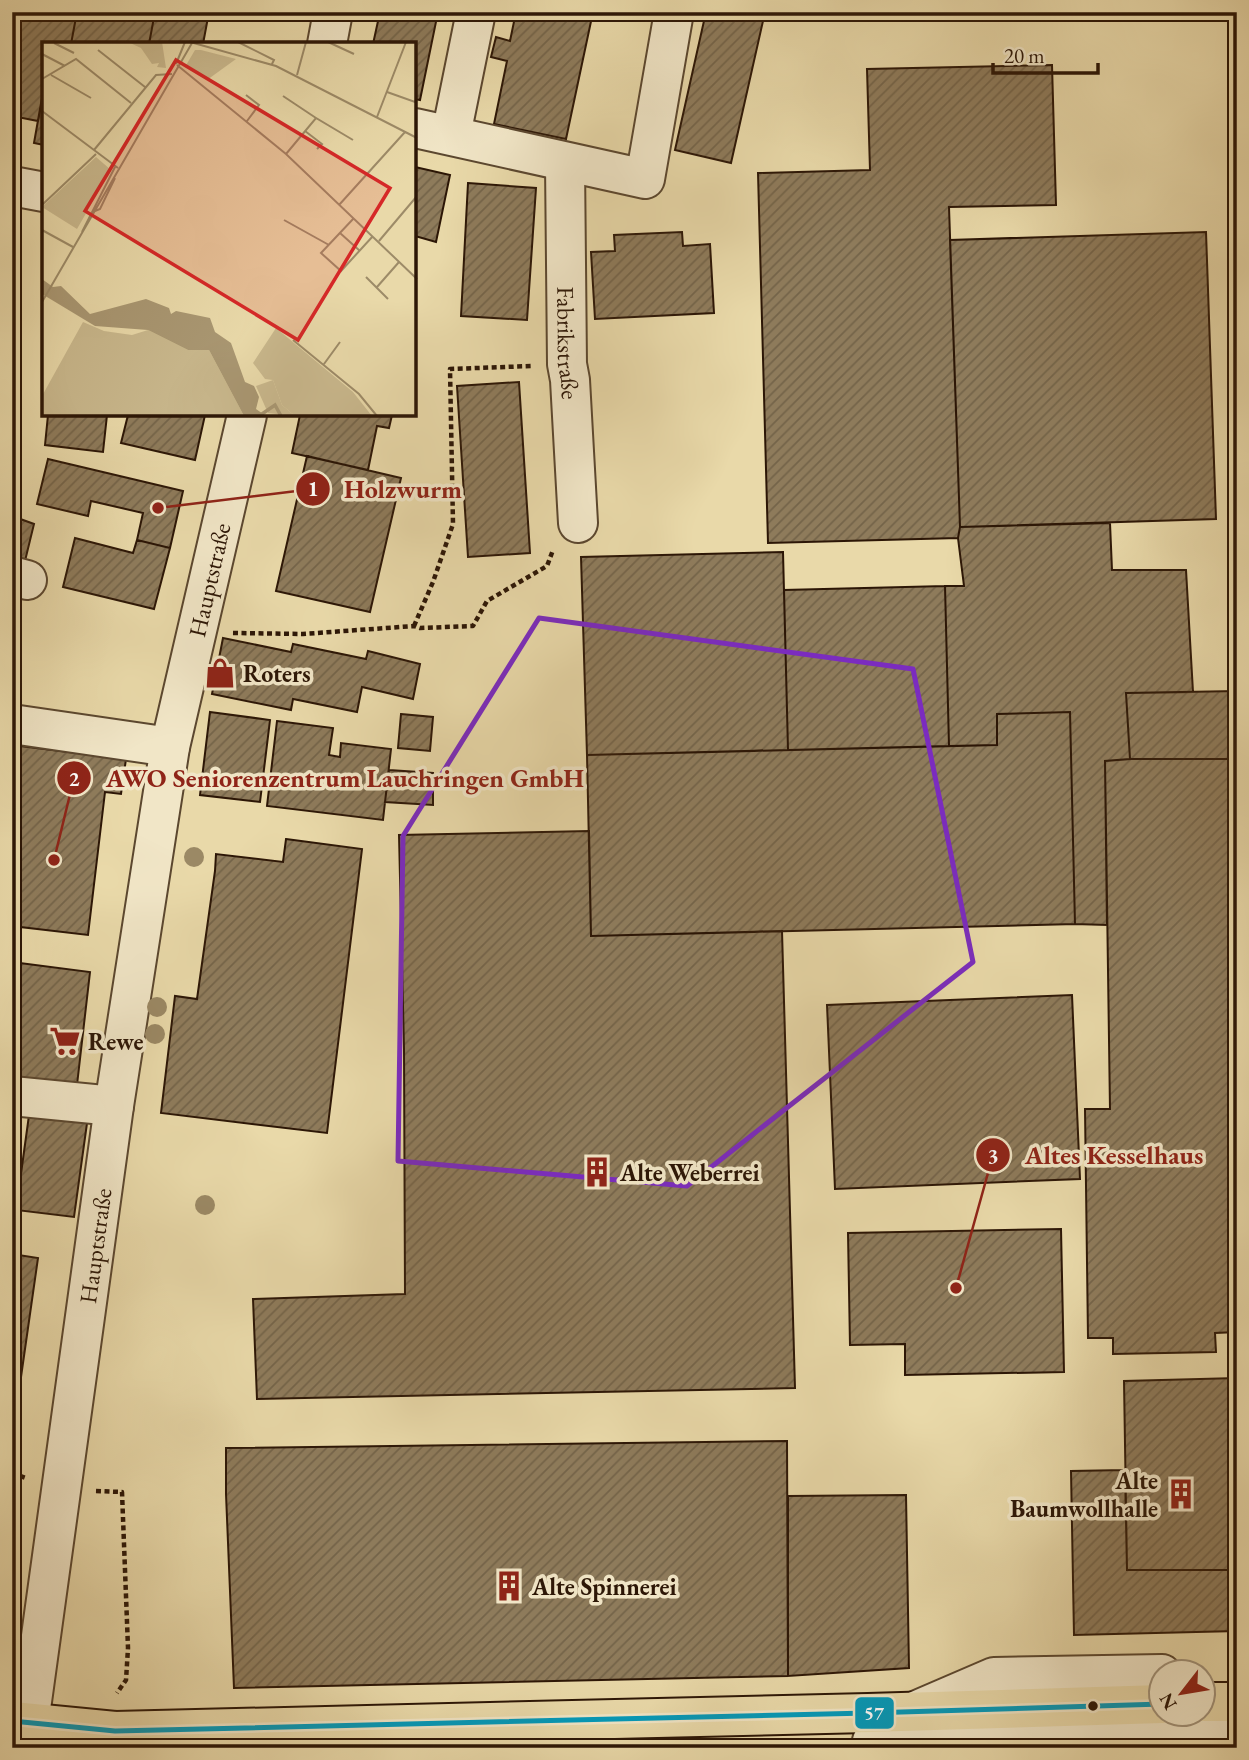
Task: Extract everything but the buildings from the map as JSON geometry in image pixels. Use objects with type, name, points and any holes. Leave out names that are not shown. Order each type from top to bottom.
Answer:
[{"type":"main road","points":[[20,1734],[104,1727],[115,1731],[871,1734],[914,1712],[1148,1704]]},
{"type":"street","points":[[327,42],[334,12]]},
{"type":"street","points":[[476,12],[433,131],[645,179],[674,12]]},
{"type":"street","name":"Fabrikstraße","points":[[565,163],[567,364],[578,523]]},
{"type":"street","points":[[12,186],[42,192]]},
{"type":"street","name":"Hauptstraße","points":[[20,1734],[61,1489],[114,1106],[170,747],[247,416]]},
{"type":"street","points":[[12,724],[170,747]]},
{"type":"street","points":[[12,1096],[114,1106]]},
{"type":"street","points":[[914,1712],[994,1677],[1148,1674]]},
{"type":"street","points":[[871,1734],[1237,1730]]},
{"type":"path","points":[[414,626],[453,524],[450,369],[567,364]]},
{"type":"path","points":[[196,632],[303,634],[414,626],[473,626],[487,601],[547,566],[559,533],[578,523]]},
{"type":"path","points":[[61,1489],[122,1492],[126,1680],[104,1727]]},
{"type":"highlighted area","points":[[539,618],[913,669],[973,962],[687,1186],[398,1161],[403,836]]},
{"type":"transit line","name":"57","points":[[12,1721],[115,1731],[1148,1704]]},
{"type":"place","name":"Holzwurm","points":[[158,508]]},
{"type":"place","name":"Roters","points":[[220,673]]},
{"type":"place","name":"AWO Seniorenzentrum Lauchringen GmbH","points":[[54,860]]},
{"type":"place","name":"Rewe","points":[[65,1041]]},
{"type":"place","name":"Alte Weberrei","points":[[597,1172]]},
{"type":"place","name":"Altes Kesselhaus","points":[[956,1288]]},
{"type":"place","name":"Alte Baumwollhalle","points":[[1181,1494]]},
{"type":"place","name":"Alte Spinnerei","points":[[509,1586]]}]
